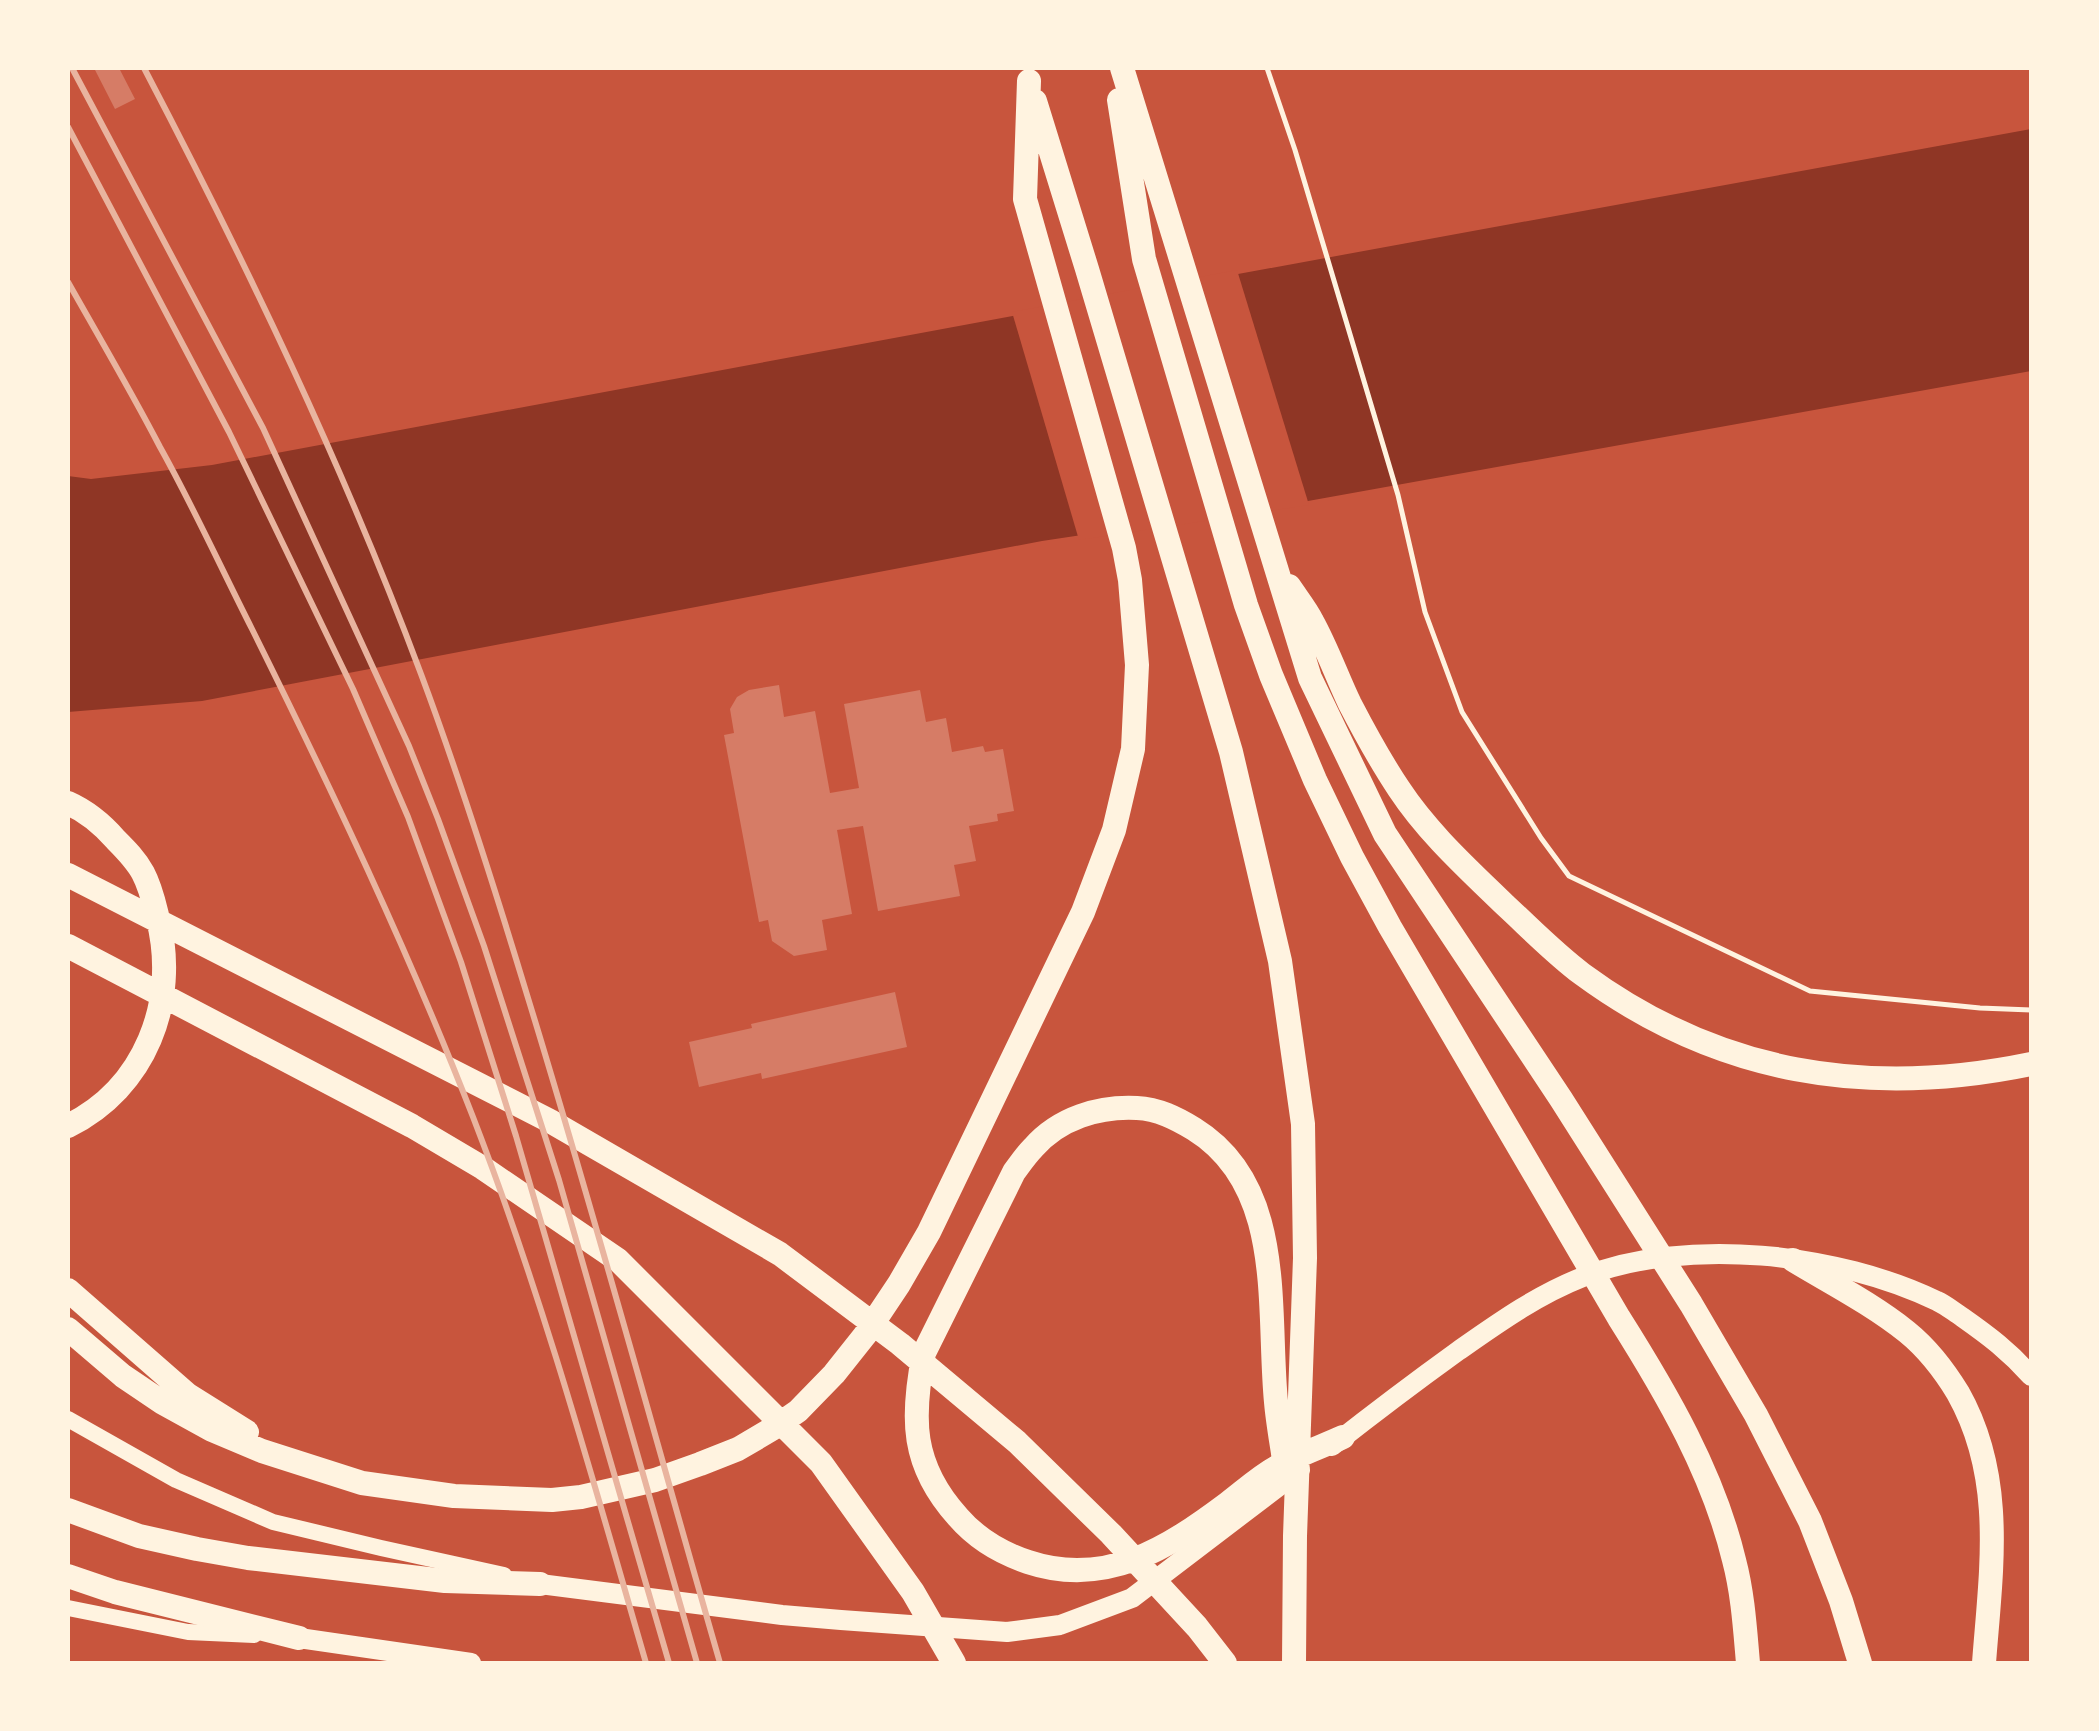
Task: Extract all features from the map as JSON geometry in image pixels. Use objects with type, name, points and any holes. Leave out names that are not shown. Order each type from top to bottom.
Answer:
[{"type":"highway","points":[[1114,68],[1144,259],[1222,527],[1271,675],[1315,780],[1390,927],[1659,1381],[1690,1442],[1716,1502],[1734,1560],[1744,1615],[1748,1663]]},
{"type":"highway","points":[[1122,68],[1310,678],[1385,834],[1585,1137],[1691,1304],[1756,1415],[1810,1521],[1841,1601],[1860,1663]]},
{"type":"highway","points":[[1027,75],[1231,752],[1286,993],[1303,1124],[1305,1258],[1295,1536],[1294,1663]]},
{"type":"highway","points":[[68,1329],[123,1376],[163,1403],[212,1430],[262,1451],[362,1483],[454,1496],[536,1499],[581,1497],[655,1480],[738,1449],[798,1411],[834,1374],[865,1335],[929,1232],[1083,912],[1114,830],[1133,749],[1137,665],[1130,580],[1124,548],[1025,199],[1027,75]]},
{"type":"highway","points":[[1274,564],[1312,621],[1350,705],[1398,788],[1430,830],[1540,938],[1581,973],[1618,998],[1675,1031],[1724,1051],[1806,1072],[1887,1079],[1947,1076],[2031,1064]]},
{"type":"highway","points":[[68,803],[108,831],[143,873],[151,889],[160,926],[164,972],[158,1018],[140,1059],[114,1094],[95,1111],[68,1126]]},
{"type":"highway","points":[[68,875],[550,1121],[780,1254],[900,1344],[1017,1442],[1111,1534],[1197,1627],[1225,1663]]},
{"type":"highway","points":[[68,946],[412,1126],[483,1168],[618,1260],[821,1463],[913,1592],[954,1663]]},
{"type":"highway","points":[[1295,1536],[1276,1403],[1268,1257],[1260,1223],[1241,1174],[1210,1138],[1166,1114],[1141,1108],[1091,1112],[1053,1129],[1033,1147],[1014,1172],[936,1325],[924,1353],[918,1385],[915,1417],[921,1451],[931,1481],[968,1528],[994,1548],[1046,1568],[1072,1570],[1129,1563],[1208,1530],[1276,1467],[1343,1437]]},
{"type":"highway","points":[[1785,1258],[1879,1312],[1909,1334],[1932,1356],[1968,1411],[1989,1482],[1993,1528],[1984,1663]]},
{"type":"highway","points":[[68,1290],[188,1395],[245,1431],[314,1467]]},
{"type":"highway","points":[[68,1510],[139,1536],[248,1558],[445,1581],[552,1585]]},
{"type":"highway","points":[[68,1576],[115,1592],[299,1638]]},
{"type":"main road","points":[[1343,1437],[1483,1333],[1532,1301],[1583,1276],[1619,1265],[1666,1257],[1749,1253],[1859,1272],[1894,1283],[1939,1302],[2009,1352],[2031,1376]]},
{"type":"main road","points":[[71,1421],[176,1480],[273,1522],[552,1585],[782,1615],[1007,1632],[1060,1625],[1132,1598],[1208,1530]]},
{"type":"main road","points":[[68,1608],[188,1632],[299,1638],[471,1663]]},
{"type":"path","points":[[1267,68],[1295,150],[1398,495],[1425,612],[1462,712],[1541,838],[1569,876],[1810,991],[2031,1010]]},
{"type":"shaded area","points":[[2031,129],[2031,371],[1308,501],[1042,541],[202,701],[68,712],[68,476],[91,479],[212,465]]},
{"type":"pier","points":[[1237,270],[1309,505],[1079,540],[1012,312]]},
{"type":"building","points":[[94,68],[119,68],[135,99],[115,109]]},
{"type":"building","points":[[779,685],[784,717],[815,711],[830,793],[859,788],[844,704],[920,690],[926,722],[946,718],[952,752],[983,746],[985,752],[1003,749],[1014,811],[997,814],[998,821],[969,826],[976,861],[954,865],[960,896],[878,911],[863,826],[837,830],[852,914],[822,920],[827,950],[794,956],[772,941],[768,920],[759,922],[724,735],[734,733],[730,709],[737,697],[749,690]]},
{"type":"building","points":[[895,992],[907,1047],[762,1079],[761,1073],[699,1087],[689,1042],[752,1028],[751,1024]]},
{"type":"railway","points":[[72,68],[263,428],[409,746],[438,819],[484,946],[559,1180],[697,1663]]},
{"type":"railway","points":[[144,68],[292,366],[391,596],[436,714],[553,1081],[720,1663]]},
{"type":"railway","points":[[68,127],[229,432],[353,689],[408,817],[461,962],[516,1136],[669,1663]]},
{"type":"railway","points":[[68,282],[195,514],[340,809],[422,993],[473,1117],[522,1252],[566,1388],[646,1663]]}]
